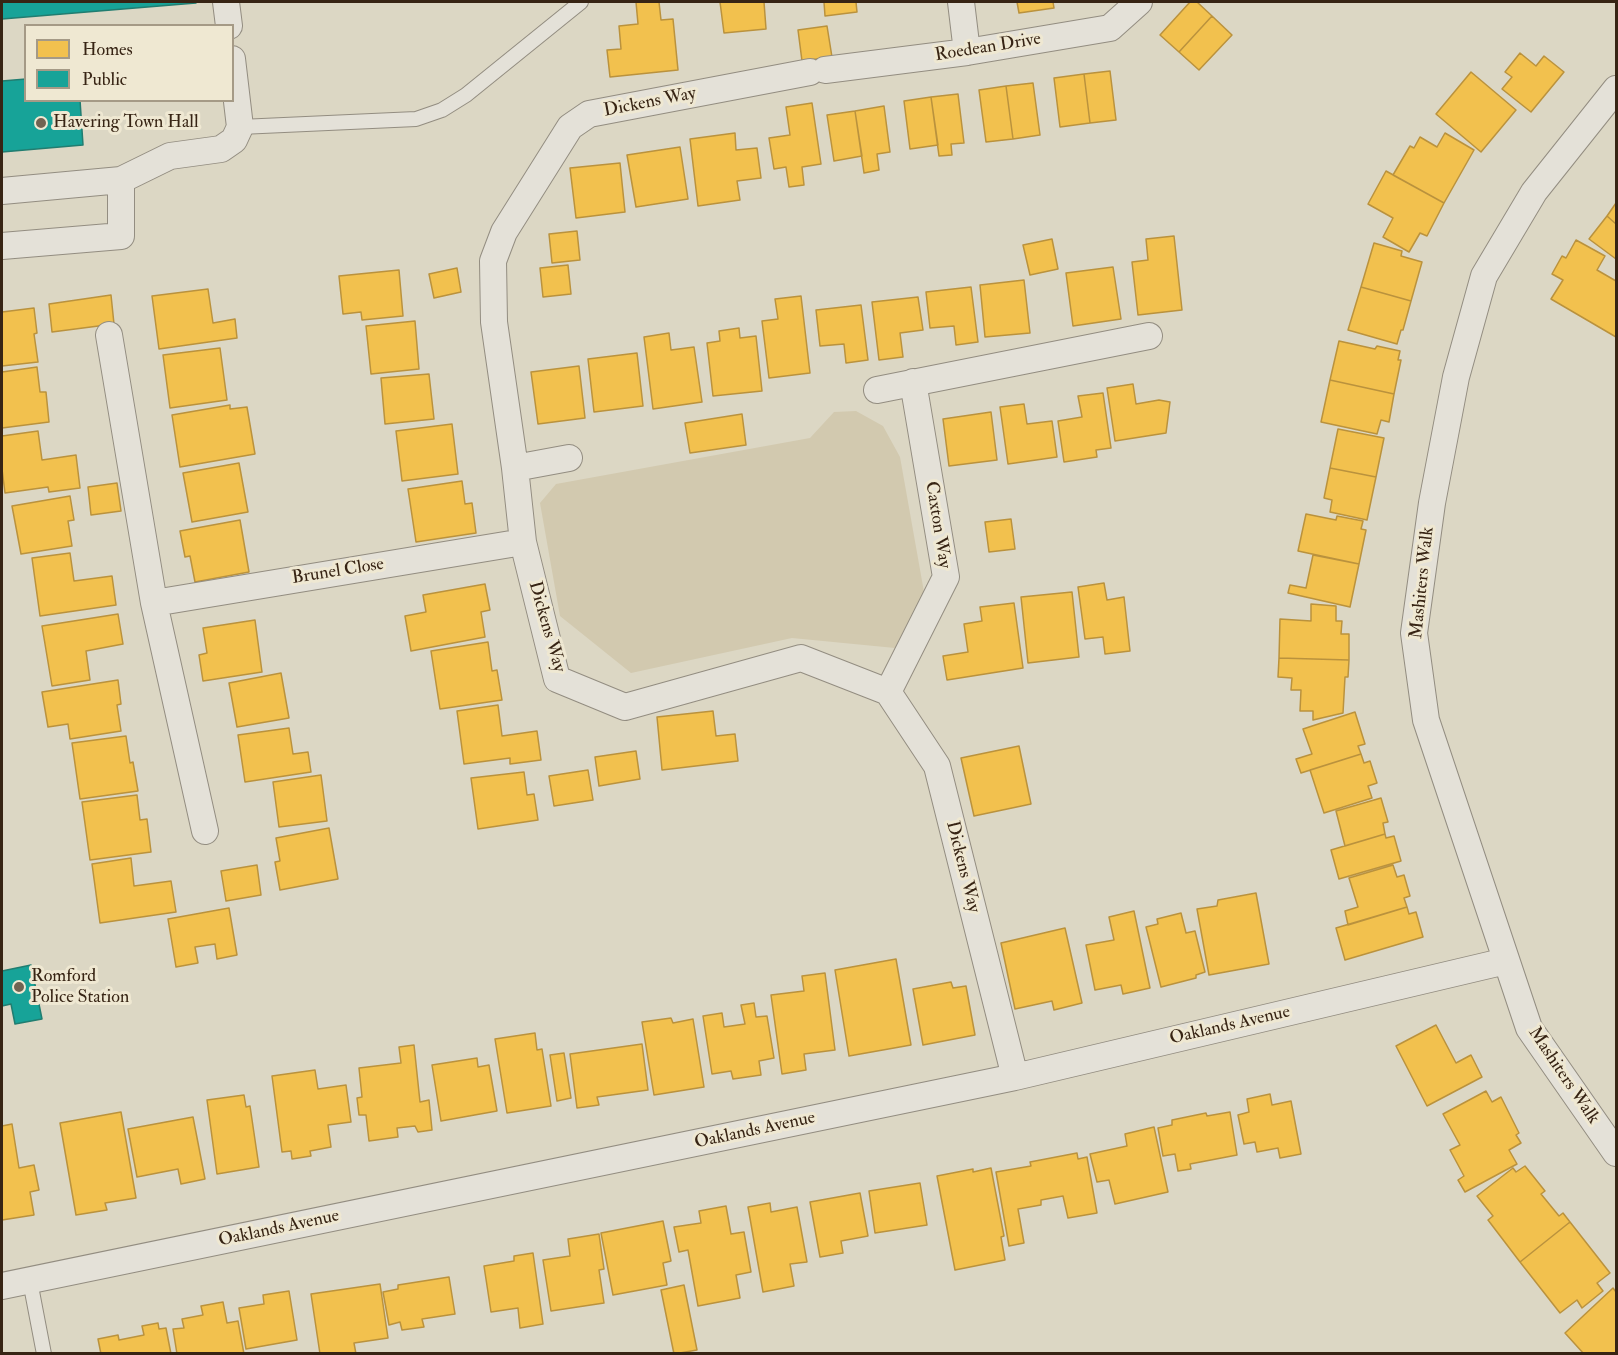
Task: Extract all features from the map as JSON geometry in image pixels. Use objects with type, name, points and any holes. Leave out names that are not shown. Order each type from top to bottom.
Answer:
[{"type":"street","points":[[226,2],[229,24]]},
{"type":"street","points":[[961,2],[967,52]]},
{"type":"street","name":"Roedean Drive","points":[[817,71],[967,52],[1110,28],[1139,2]]},
{"type":"street","name":"Dickens Way","points":[[817,71],[589,114],[570,127],[504,232],[493,261],[494,322],[523,542],[557,679],[625,707],[801,658],[888,692],[937,766],[1015,1077]]},
{"type":"street","points":[[2,191],[121,180],[170,156],[221,149],[234,140],[240,127],[234,76]]},
{"type":"street","name":"Mashiters Walk","points":[[1617,89],[1534,192],[1484,276],[1456,377],[1432,503],[1414,633],[1426,720],[1529,1028],[1617,1152]]},
{"type":"street","points":[[2,246],[121,236],[121,180]]},
{"type":"street","points":[[109,335],[154,603],[205,831]]},
{"type":"street","points":[[877,390],[1149,336]]},
{"type":"street","name":"Caxton Way","points":[[888,692],[946,577],[914,382]]},
{"type":"street","points":[[515,468],[569,458]]},
{"type":"street","name":"Brunel Close","points":[[154,603],[523,542]]},
{"type":"street","name":"Oaklands Avenue","points":[[2,1286],[1015,1077],[1506,961]]},
{"type":"lane","points":[[240,127],[416,119],[442,110],[466,94],[581,2]]},
{"type":"lane","points":[[30,1281],[44,1353]]},
{"type":"shaded area","points":[[856,411],[883,426],[900,457],[924,592],[895,648],[792,638],[631,673],[560,616],[540,503],[556,484],[810,438],[834,412]]},
{"type":"building: Homes","points":[[636,2],[659,2],[661,20],[673,19],[678,70],[610,77],[607,50],[621,49],[619,26],[638,24]]},
{"type":"building: Homes","points":[[720,2],[764,2],[766,29],[724,33]]},
{"type":"building: Homes","points":[[824,2],[856,2],[857,12],[825,16]]},
{"type":"building: Homes","points":[[1017,2],[1053,2],[1054,8],[1019,13]]},
{"type":"building: Homes","points":[[1190,2],[1197,2],[1212,16],[1179,52],[1160,35]]},
{"type":"building: Homes","points":[[1212,16],[1232,35],[1199,70],[1179,52]]},
{"type":"building: Homes","points":[[827,26],[832,57],[802,61],[798,30]]},
{"type":"building: Homes","points":[[1520,53],[1536,66],[1544,56],[1564,72],[1531,112],[1502,89],[1512,77],[1505,72]]},
{"type":"building: Homes","points":[[1110,71],[1116,120],[1090,123],[1084,74]]},
{"type":"building: Homes","points":[[1471,72],[1516,110],[1481,152],[1436,114]]},
{"type":"building: Homes","points":[[1084,74],[1090,123],[1060,127],[1054,78]]},
{"type":"building: Homes","points":[[1033,83],[1040,135],[1013,139],[1006,86]]},
{"type":"building: Homes","points":[[1006,86],[1013,139],[986,142],[979,90]]},
{"type":"building: Homes","points":[[958,94],[964,143],[951,144],[952,155],[939,156],[931,97]]},
{"type":"building: Homes","points":[[931,97],[938,145],[910,149],[904,101]]},
{"type":"building: Homes","points":[[812,103],[821,164],[802,167],[804,185],[789,187],[786,167],[774,169],[769,138],[790,135],[786,107]]},
{"type":"building: Homes","points":[[884,106],[890,152],[877,154],[879,170],[864,173],[855,111]]},
{"type":"building: Homes","points":[[855,111],[862,156],[834,161],[827,115]]},
{"type":"building: Homes","points":[[735,133],[736,150],[757,148],[761,178],[737,181],[740,200],[698,206],[690,139]]},
{"type":"building: Homes","points":[[1445,133],[1474,150],[1444,203],[1393,175],[1410,146],[1414,148],[1420,137],[1437,147]]},
{"type":"building: Homes","points":[[680,147],[688,199],[636,207],[627,155]]},
{"type":"building: Homes","points":[[620,163],[625,212],[576,218],[570,168]]},
{"type":"building: Homes","points":[[1386,171],[1444,203],[1427,236],[1420,233],[1409,252],[1383,237],[1393,218],[1368,204]]},
{"type":"building: Homes","points":[[1616,203],[1616,224],[1607,216]]},
{"type":"building: Homes","points":[[1607,216],[1616,224],[1616,259],[1589,239]]},
{"type":"building: Homes","points":[[577,231],[580,260],[552,263],[549,234]]},
{"type":"building: Homes","points":[[1174,236],[1182,310],[1138,315],[1132,262],[1148,260],[1146,239]]},
{"type":"building: Homes","points":[[1052,239],[1058,269],[1030,275],[1023,245]]},
{"type":"building: Homes","points":[[1576,240],[1605,256],[1597,270],[1616,281],[1616,337],[1551,299],[1563,280],[1552,274],[1562,256],[1566,258]]},
{"type":"building: Homes","points":[[1374,243],[1402,251],[1401,256],[1422,262],[1411,301],[1361,287]]},
{"type":"building: Homes","points":[[568,265],[571,294],[543,297],[540,268]]},
{"type":"building: Homes","points":[[1113,267],[1121,319],[1073,326],[1066,273]]},
{"type":"building: Homes","points":[[457,268],[461,292],[434,298],[429,274]]},
{"type":"building: Homes","points":[[399,270],[403,316],[362,320],[361,312],[343,314],[339,276]]},
{"type":"building: Homes","points":[[1024,280],[1030,333],[985,337],[980,285]]},
{"type":"building: Homes","points":[[971,287],[978,342],[956,345],[954,326],[930,328],[926,292]]},
{"type":"building: Homes","points":[[1361,287],[1411,301],[1397,344],[1348,330]]},
{"type":"building: Homes","points":[[208,289],[213,323],[235,319],[237,338],[159,349],[152,296]]},
{"type":"building: Homes","points":[[111,295],[114,324],[52,332],[49,304]]},
{"type":"building: Homes","points":[[801,296],[810,373],[769,378],[762,321],[778,319],[775,299]]},
{"type":"building: Homes","points":[[918,297],[923,330],[900,333],[903,357],[879,360],[872,302]]},
{"type":"building: Homes","points":[[861,305],[868,360],[846,363],[844,344],[820,346],[816,310]]},
{"type":"building: Homes","points":[[34,308],[37,333],[34,334],[38,362],[2,366],[2,312]]},
{"type":"building: Homes","points":[[415,321],[419,369],[371,374],[366,326]]},
{"type":"building: Homes","points":[[739,328],[740,338],[756,336],[762,391],[713,396],[707,343],[720,341],[719,331]]},
{"type":"building: Homes","points":[[669,333],[671,350],[694,347],[702,402],[653,409],[644,337]]},
{"type":"building: Homes","points":[[1339,341],[1375,349],[1377,346],[1400,351],[1398,360],[1401,360],[1394,394],[1330,380]]},
{"type":"building: Homes","points":[[220,348],[227,400],[170,408],[163,355]]},
{"type":"building: Homes","points":[[637,353],[643,406],[594,412],[588,359]]},
{"type":"building: Homes","points":[[579,366],[585,418],[538,424],[531,372]]},
{"type":"building: Homes","points":[[37,367],[40,392],[46,392],[49,422],[2,428],[2,372]]},
{"type":"building: Homes","points":[[429,374],[434,419],[385,424],[381,378]]},
{"type":"building: Homes","points":[[1330,380],[1394,394],[1389,422],[1381,420],[1377,434],[1321,422]]},
{"type":"building: Homes","points":[[1133,384],[1136,404],[1159,400],[1170,402],[1166,433],[1115,441],[1107,388]]},
{"type":"building: Homes","points":[[1103,393],[1111,448],[1096,450],[1097,457],[1064,462],[1058,421],[1082,417],[1078,396]]},
{"type":"building: Homes","points":[[1024,404],[1027,424],[1052,421],[1057,457],[1008,464],[1000,407]]},
{"type":"building: Homes","points":[[230,405],[230,409],[247,407],[255,454],[180,467],[172,415]]},
{"type":"building: Homes","points":[[991,412],[997,460],[949,466],[943,419]]},
{"type":"building: Homes","points":[[742,414],[746,445],[690,453],[685,423]]},
{"type":"building: Homes","points":[[452,424],[458,474],[402,481],[396,431]]},
{"type":"building: Homes","points":[[1338,429],[1384,438],[1376,477],[1330,468]]},
{"type":"building: Homes","points":[[38,431],[42,460],[76,455],[80,488],[49,492],[48,487],[5,493],[2,436]]},
{"type":"building: Homes","points":[[239,463],[248,512],[192,522],[183,473]]},
{"type":"building: Homes","points":[[1330,468],[1376,477],[1367,520],[1330,512],[1332,500],[1324,498]]},
{"type":"building: Homes","points":[[462,481],[465,504],[472,503],[476,533],[416,542],[408,489]]},
{"type":"building: Homes","points":[[117,483],[121,511],[91,515],[88,487]]},
{"type":"building: Homes","points":[[70,496],[74,520],[68,521],[72,546],[21,554],[12,506]]},
{"type":"building: Homes","points":[[1306,514],[1336,520],[1337,516],[1363,521],[1361,529],[1366,530],[1359,564],[1298,551]]},
{"type":"building: Homes","points":[[1011,519],[1015,549],[989,552],[985,522]]},
{"type":"building: Homes","points":[[240,520],[249,572],[195,582],[190,556],[185,557],[180,531]]},
{"type":"building: Homes","points":[[70,553],[74,581],[112,576],[116,605],[40,616],[32,558]]},
{"type":"building: Homes","points":[[1313,555],[1359,564],[1350,607],[1288,593],[1290,585],[1306,588]]},
{"type":"building: Homes","points":[[1104,583],[1107,600],[1124,597],[1130,651],[1105,654],[1103,637],[1085,639],[1078,587]]},
{"type":"building: Homes","points":[[485,584],[490,610],[481,612],[485,637],[411,651],[405,616],[426,612],[423,595]]},
{"type":"building: Homes","points":[[1072,592],[1079,657],[1028,663],[1021,597]]},
{"type":"building: Homes","points":[[1014,603],[1023,668],[947,680],[943,656],[968,652],[964,624],[982,621],[980,607]]},
{"type":"building: Homes","points":[[1311,604],[1336,606],[1336,621],[1342,621],[1341,634],[1349,634],[1349,660],[1279,658],[1280,619],[1311,621]]},
{"type":"building: Homes","points":[[118,614],[123,644],[86,651],[90,680],[52,686],[42,626]]},
{"type":"building: Homes","points":[[255,620],[262,672],[203,681],[199,655],[207,653],[203,628]]},
{"type":"building: Homes","points":[[488,642],[492,671],[497,670],[502,700],[440,709],[431,651]]},
{"type":"building: Homes","points":[[1279,658],[1349,660],[1348,677],[1345,677],[1343,713],[1313,720],[1313,711],[1300,711],[1301,690],[1291,690],[1292,678],[1278,677]]},
{"type":"building: Homes","points":[[281,673],[289,718],[237,727],[229,683]]},
{"type":"building: Homes","points":[[118,680],[121,704],[117,705],[121,731],[70,739],[68,724],[48,727],[42,692]]},
{"type":"building: Homes","points":[[498,705],[502,736],[537,731],[541,760],[510,764],[510,758],[464,764],[457,711]]},
{"type":"building: Homes","points":[[713,711],[716,736],[735,734],[738,761],[662,770],[657,717]]},
{"type":"building: Homes","points":[[1355,712],[1365,744],[1358,746],[1361,754],[1301,773],[1296,759],[1312,754],[1303,729]]},
{"type":"building: Homes","points":[[289,728],[293,754],[308,752],[311,772],[245,782],[238,735]]},
{"type":"building: Homes","points":[[126,736],[130,763],[133,762],[138,791],[80,799],[72,743]]},
{"type":"building: Homes","points":[[1019,746],[1031,804],[974,816],[961,758]]},
{"type":"building: Homes","points":[[636,751],[640,779],[599,786],[595,757]]},
{"type":"building: Homes","points":[[1361,754],[1364,763],[1370,761],[1377,783],[1368,786],[1372,798],[1324,813],[1310,770]]},
{"type":"building: Homes","points":[[588,770],[593,800],[554,806],[549,776]]},
{"type":"building: Homes","points":[[524,772],[527,795],[534,794],[538,820],[478,829],[471,778]]},
{"type":"building: Homes","points":[[321,775],[327,821],[279,827],[273,782]]},
{"type":"building: Homes","points":[[137,795],[140,820],[147,819],[151,852],[90,860],[82,802]]},
{"type":"building: Homes","points":[[1381,798],[1388,822],[1383,823],[1385,834],[1345,846],[1336,811]]},
{"type":"building: Homes","points":[[329,828],[338,879],[280,890],[275,862],[280,861],[276,838]]},
{"type":"building: Homes","points":[[1385,834],[1386,838],[1394,836],[1401,861],[1339,879],[1331,850]]},
{"type":"building: Homes","points":[[131,858],[134,886],[171,881],[176,912],[100,923],[92,864]]},
{"type":"building: Homes","points":[[257,865],[261,895],[226,901],[221,871]]},
{"type":"building: Homes","points":[[1393,865],[1397,877],[1404,875],[1410,896],[1404,898],[1407,907],[1348,925],[1345,911],[1358,907],[1349,878]]},
{"type":"building: Homes","points":[[1256,893],[1269,964],[1209,975],[1197,909],[1217,906],[1218,900]]},
{"type":"building: Homes","points":[[1407,907],[1409,914],[1416,912],[1423,937],[1345,960],[1336,928]]},
{"type":"building: Homes","points":[[229,908],[237,955],[217,959],[215,944],[195,947],[198,963],[176,967],[168,919]]},
{"type":"building: Homes","points":[[1134,911],[1150,988],[1123,994],[1121,985],[1095,990],[1086,945],[1114,940],[1109,917]]},
{"type":"building: Homes","points":[[1181,913],[1186,933],[1195,931],[1205,972],[1196,975],[1196,978],[1161,987],[1146,927],[1158,924],[1157,919]]},
{"type":"building: Homes","points":[[1065,928],[1082,1003],[1054,1010],[1052,1001],[1015,1009],[1001,943]]},
{"type":"building: Homes","points":[[896,959],[911,1045],[849,1056],[835,970]]},
{"type":"building: Homes","points":[[825,973],[835,1050],[804,1054],[806,1070],[782,1074],[771,995],[804,991],[802,976]]},
{"type":"building: Homes","points":[[951,982],[953,988],[966,986],[975,1035],[923,1045],[913,989]]},
{"type":"building: Homes","points":[[754,1003],[756,1017],[767,1016],[774,1058],[759,1061],[761,1075],[733,1079],[731,1071],[712,1074],[703,1016],[722,1013],[724,1027],[745,1024],[741,1005]]},
{"type":"building: Homes","points":[[671,1018],[673,1023],[693,1019],[704,1087],[654,1095],[642,1022]]},
{"type":"building: Homes","points":[[1436,1025],[1456,1063],[1471,1055],[1482,1077],[1427,1106],[1396,1046]]},
{"type":"building: Homes","points":[[535,1033],[537,1050],[542,1049],[551,1106],[507,1113],[495,1039]]},
{"type":"building: Homes","points":[[642,1044],[648,1090],[597,1097],[599,1105],[577,1108],[570,1054]]},
{"type":"building: Homes","points":[[414,1045],[420,1102],[429,1100],[432,1130],[418,1132],[415,1126],[397,1128],[398,1137],[369,1141],[366,1115],[359,1115],[357,1098],[362,1097],[359,1068],[401,1063],[399,1047]]},
{"type":"building: Homes","points":[[564,1053],[571,1098],[557,1101],[550,1055]]},
{"type":"building: Homes","points":[[477,1058],[478,1067],[489,1065],[497,1111],[441,1121],[432,1065]]},
{"type":"building: Homes","points":[[315,1070],[318,1089],[346,1085],[351,1122],[328,1125],[331,1147],[310,1151],[311,1156],[292,1159],[291,1151],[282,1152],[272,1076]]},
{"type":"building: Homes","points":[[1486,1091],[1492,1102],[1501,1097],[1519,1133],[1516,1135],[1521,1143],[1509,1150],[1517,1164],[1465,1192],[1458,1180],[1464,1176],[1450,1150],[1460,1145],[1443,1114]]},
{"type":"building: Homes","points":[[1270,1094],[1272,1105],[1291,1101],[1301,1154],[1280,1158],[1278,1148],[1257,1152],[1255,1142],[1244,1144],[1238,1115],[1249,1112],[1247,1099]]},
{"type":"building: Homes","points":[[244,1095],[246,1107],[250,1106],[259,1167],[217,1174],[207,1100]]},
{"type":"building: Homes","points":[[121,1112],[136,1198],[105,1203],[107,1210],[76,1215],[60,1123]]},
{"type":"building: Homes","points":[[1230,1112],[1237,1155],[1190,1164],[1191,1169],[1178,1171],[1175,1154],[1163,1156],[1158,1128],[1172,1125],[1172,1120],[1206,1113],[1207,1116]]},
{"type":"building: Homes","points":[[193,1117],[205,1179],[181,1184],[178,1169],[137,1177],[128,1129]]},
{"type":"building: Homes","points":[[12,1124],[19,1168],[34,1165],[39,1190],[30,1192],[34,1215],[2,1220],[2,1126]]},
{"type":"building: Homes","points":[[1154,1127],[1168,1192],[1115,1204],[1109,1180],[1097,1182],[1090,1154],[1127,1146],[1125,1134]]},
{"type":"building: Homes","points":[[1077,1153],[1078,1159],[1087,1157],[1097,1213],[1068,1218],[1063,1196],[1041,1200],[1041,1205],[1018,1209],[1024,1243],[1009,1246],[996,1172],[1031,1166],[1030,1162]]},
{"type":"building: Homes","points":[[1525,1166],[1545,1191],[1541,1194],[1559,1216],[1563,1213],[1570,1222],[1520,1262],[1488,1220],[1493,1216],[1477,1196],[1513,1168],[1516,1172]]},
{"type":"building: Homes","points":[[991,1168],[1004,1236],[1001,1237],[1005,1260],[955,1270],[937,1176]]},
{"type":"building: Homes","points":[[920,1183],[927,1225],[875,1233],[869,1191]]},
{"type":"building: Homes","points":[[860,1193],[868,1236],[841,1241],[843,1253],[820,1257],[810,1202]]},
{"type":"building: Homes","points":[[770,1203],[771,1212],[797,1207],[807,1262],[790,1264],[794,1286],[763,1292],[748,1207]]},
{"type":"building: Homes","points":[[726,1206],[731,1234],[744,1232],[751,1272],[736,1275],[740,1298],[698,1306],[688,1250],[679,1252],[674,1227],[701,1223],[699,1211]]},
{"type":"building: Homes","points":[[663,1221],[671,1261],[663,1263],[667,1285],[613,1295],[601,1233]]},
{"type":"building: Homes","points":[[1570,1222],[1610,1273],[1597,1283],[1603,1291],[1582,1308],[1577,1300],[1560,1313],[1520,1262]]},
{"type":"building: Homes","points":[[599,1234],[604,1269],[599,1270],[604,1303],[551,1311],[543,1260],[570,1256],[568,1239]]},
{"type":"building: Homes","points":[[533,1253],[543,1324],[520,1328],[518,1308],[491,1312],[484,1266],[514,1261],[514,1256]]},
{"type":"building: Homes","points":[[449,1277],[455,1314],[422,1319],[424,1327],[402,1330],[400,1322],[389,1325],[383,1292],[398,1289],[398,1285]]},
{"type":"building: Homes","points":[[380,1284],[388,1338],[354,1343],[356,1354],[320,1354],[311,1294]]},
{"type":"building: Homes","points":[[684,1285],[697,1350],[674,1354],[661,1290]]},
{"type":"building: Homes","points":[[1613,1288],[1616,1292],[1616,1354],[1584,1354],[1565,1333]]},
{"type":"building: Homes","points":[[289,1291],[297,1340],[246,1349],[239,1308],[264,1304],[263,1295]]},
{"type":"building: Homes","points":[[223,1302],[227,1323],[238,1321],[244,1354],[177,1354],[173,1329],[184,1328],[182,1319],[203,1315],[201,1306]]},
{"type":"building: Homes","points":[[158,1323],[159,1329],[166,1328],[171,1354],[101,1354],[98,1339],[118,1335],[119,1340],[144,1335],[142,1326]]},
{"type":"building: Public","points":[[2,2],[196,2],[196,3],[2,19]]},
{"type":"building: Public","name":"Havering Town Hall","points":[[24,79],[24,102],[80,102],[83,145],[2,152],[2,81]]},
{"type":"building: Public","name":"Romford Police Station","points":[[31,965],[42,1019],[15,1024],[11,1004],[2,1006],[2,971]]},
{"type":"place","name":"Havering Town Hall","points":[[41,123]]},
{"type":"place","name":"Romford Police Station","points":[[19,987]]}]
